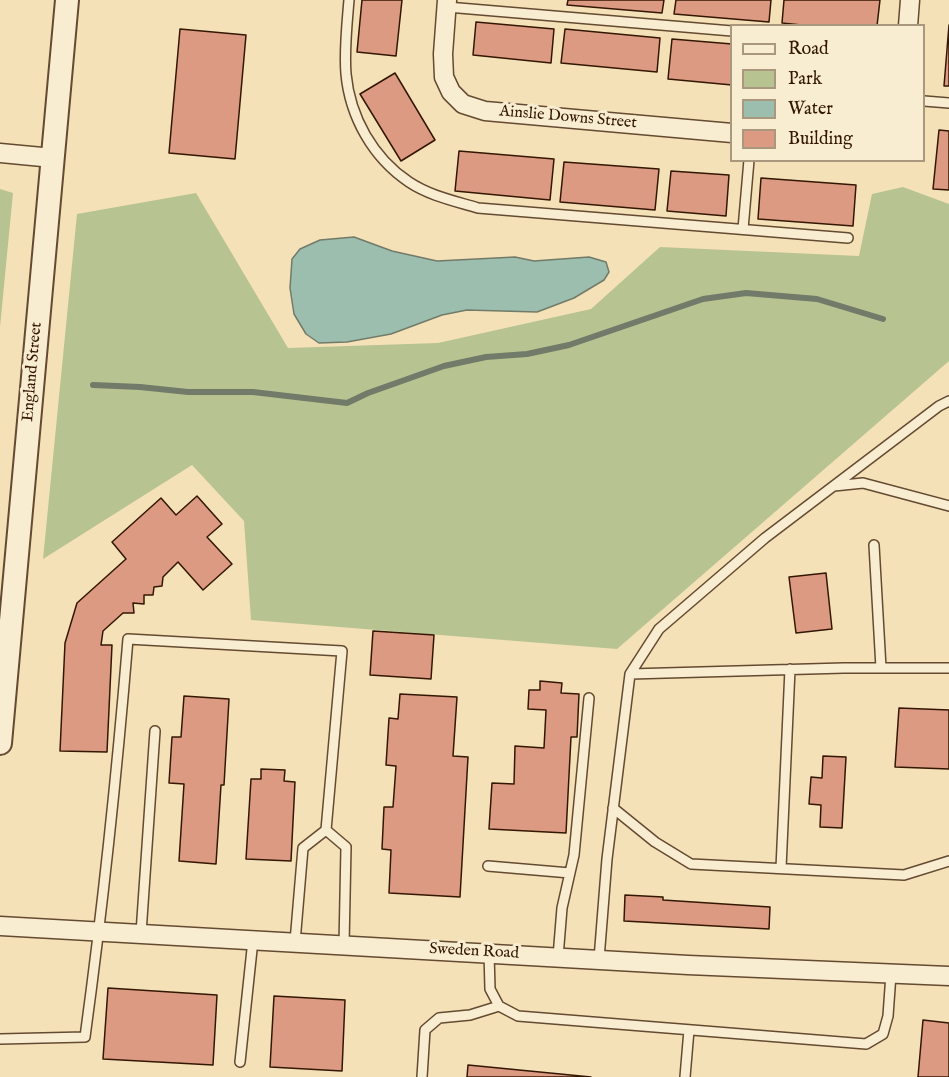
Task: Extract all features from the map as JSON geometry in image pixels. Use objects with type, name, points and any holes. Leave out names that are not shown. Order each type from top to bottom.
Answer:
[{"type":"street","name":"England Street","points":[[0,743],[67,0]]},
{"type":"street","points":[[908,24],[910,0]]},
{"type":"street","name":"Ainslie Downs Street","points":[[447,4],[443,54],[444,77],[451,92],[463,104],[485,111],[730,133]]},
{"type":"street","points":[[0,153],[53,158]]},
{"type":"street","name":"Sweden Road","points":[[0,926],[949,976]]},
{"type":"lane","points":[[349,0],[346,73],[349,97],[360,126],[379,156],[410,182],[442,198],[478,208],[848,238]]},
{"type":"lane","points":[[447,4],[730,31]]},
{"type":"lane","points":[[925,101],[949,103]]},
{"type":"lane","points":[[743,229],[749,162]]},
{"type":"lane","points":[[599,959],[607,859],[630,674],[659,629],[765,538],[831,486],[949,401]]},
{"type":"lane","points":[[831,486],[863,483],[949,506]]},
{"type":"lane","points":[[874,545],[881,668]]},
{"type":"lane","points":[[0,1039],[85,1037],[99,932],[128,639],[342,651],[326,830],[303,848],[295,942]]},
{"type":"lane","points":[[630,674],[790,669],[949,668]]},
{"type":"lane","points":[[781,868],[790,669]]},
{"type":"lane","points":[[558,957],[562,908],[574,855],[589,698]]},
{"type":"lane","points":[[141,933],[155,731]]},
{"type":"lane","points":[[613,808],[655,842],[691,864],[904,875],[949,861]]},
{"type":"lane","points":[[326,830],[346,847],[344,945]]},
{"type":"lane","points":[[488,866],[570,873]]},
{"type":"lane","points":[[240,1062],[253,940]]},
{"type":"lane","points":[[489,953],[490,989],[499,1006],[518,1016],[866,1044],[883,1034],[888,1016],[891,974]]},
{"type":"lane","points":[[422,1077],[425,1030],[439,1018],[470,1015],[499,1006]]},
{"type":"lane","points":[[685,1077],[689,1030]]},
{"type":"green space","points":[[903,187],[949,204],[949,361],[617,649],[251,620],[244,521],[192,465],[43,559],[77,214],[196,193],[288,348],[438,343],[591,309],[660,247],[859,256],[872,194]]},
{"type":"green space","points":[[0,189],[13,193],[0,327]]},
{"type":"water","points":[[354,237],[392,251],[437,261],[515,257],[534,261],[589,257],[606,262],[609,272],[604,280],[574,298],[537,312],[467,310],[442,315],[391,334],[347,342],[319,343],[306,334],[294,314],[290,288],[292,259],[300,249],[320,240]]},
{"type":"building","points":[[362,0],[402,0],[396,56],[357,52]]},
{"type":"building","points":[[568,0],[664,0],[662,13],[567,5]]},
{"type":"building","points":[[676,0],[771,0],[769,22],[674,14]]},
{"type":"building","points":[[784,0],[880,0],[877,24],[782,23]]},
{"type":"building","points":[[476,22],[554,29],[551,63],[473,55]]},
{"type":"building","points":[[949,25],[949,86],[944,86]]},
{"type":"building","points":[[180,29],[246,35],[235,159],[169,153]]},
{"type":"building","points":[[565,29],[660,38],[657,72],[561,63]]},
{"type":"building","points":[[672,39],[730,44],[730,85],[668,79]]},
{"type":"building","points":[[395,73],[435,140],[401,161],[360,94]]},
{"type":"building","points":[[939,130],[949,131],[949,190],[933,189]]},
{"type":"building","points":[[459,151],[554,159],[550,200],[455,191]]},
{"type":"building","points":[[564,162],[659,169],[655,210],[560,202]]},
{"type":"building","points":[[671,171],[729,175],[726,216],[667,211]]},
{"type":"building","points":[[761,178],[856,185],[853,226],[758,219]]},
{"type":"building","points":[[197,496],[222,524],[207,537],[232,564],[203,590],[178,562],[163,577],[162,586],[154,587],[153,595],[144,595],[144,604],[133,603],[134,613],[123,613],[103,631],[101,645],[112,645],[107,752],[60,751],[65,643],[77,603],[126,559],[112,542],[161,498],[176,515]]},
{"type":"building","points":[[826,573],[832,629],[796,633],[789,577]]},
{"type":"building","points":[[373,631],[434,635],[431,679],[370,675]]},
{"type":"building","points":[[540,681],[562,683],[561,693],[579,694],[577,737],[571,737],[566,833],[489,829],[492,783],[514,784],[515,746],[544,748],[546,710],[528,709],[529,690],[540,690]]},
{"type":"building","points":[[400,694],[457,697],[453,756],[468,757],[460,897],[389,893],[391,850],[382,849],[384,807],[393,807],[396,766],[386,765],[389,718],[398,719]]},
{"type":"building","points":[[184,696],[229,699],[216,864],[179,861],[184,784],[169,783],[172,737],[181,737]]},
{"type":"building","points":[[899,708],[949,710],[949,769],[895,767]]},
{"type":"building","points":[[823,756],[846,757],[842,828],[820,827],[821,805],[809,804],[811,777],[822,778]]},
{"type":"building","points":[[261,769],[285,770],[284,781],[295,782],[291,861],[246,859],[251,779],[261,779]]},
{"type":"building","points":[[625,895],[663,897],[663,900],[770,907],[769,929],[624,921]]},
{"type":"building","points":[[108,988],[217,995],[213,1065],[103,1059]]},
{"type":"building","points":[[274,996],[345,1000],[342,1071],[270,1067]]},
{"type":"building","points":[[923,1020],[949,1023],[949,1077],[918,1077]]},
{"type":"building","points":[[468,1065],[591,1077],[467,1077]]},
{"type":"waterway","points":[[93,385],[188,392],[253,392],[347,403],[368,393],[444,366],[486,357],[527,354],[569,345],[703,299],[746,293],[817,299],[883,319]]}]
